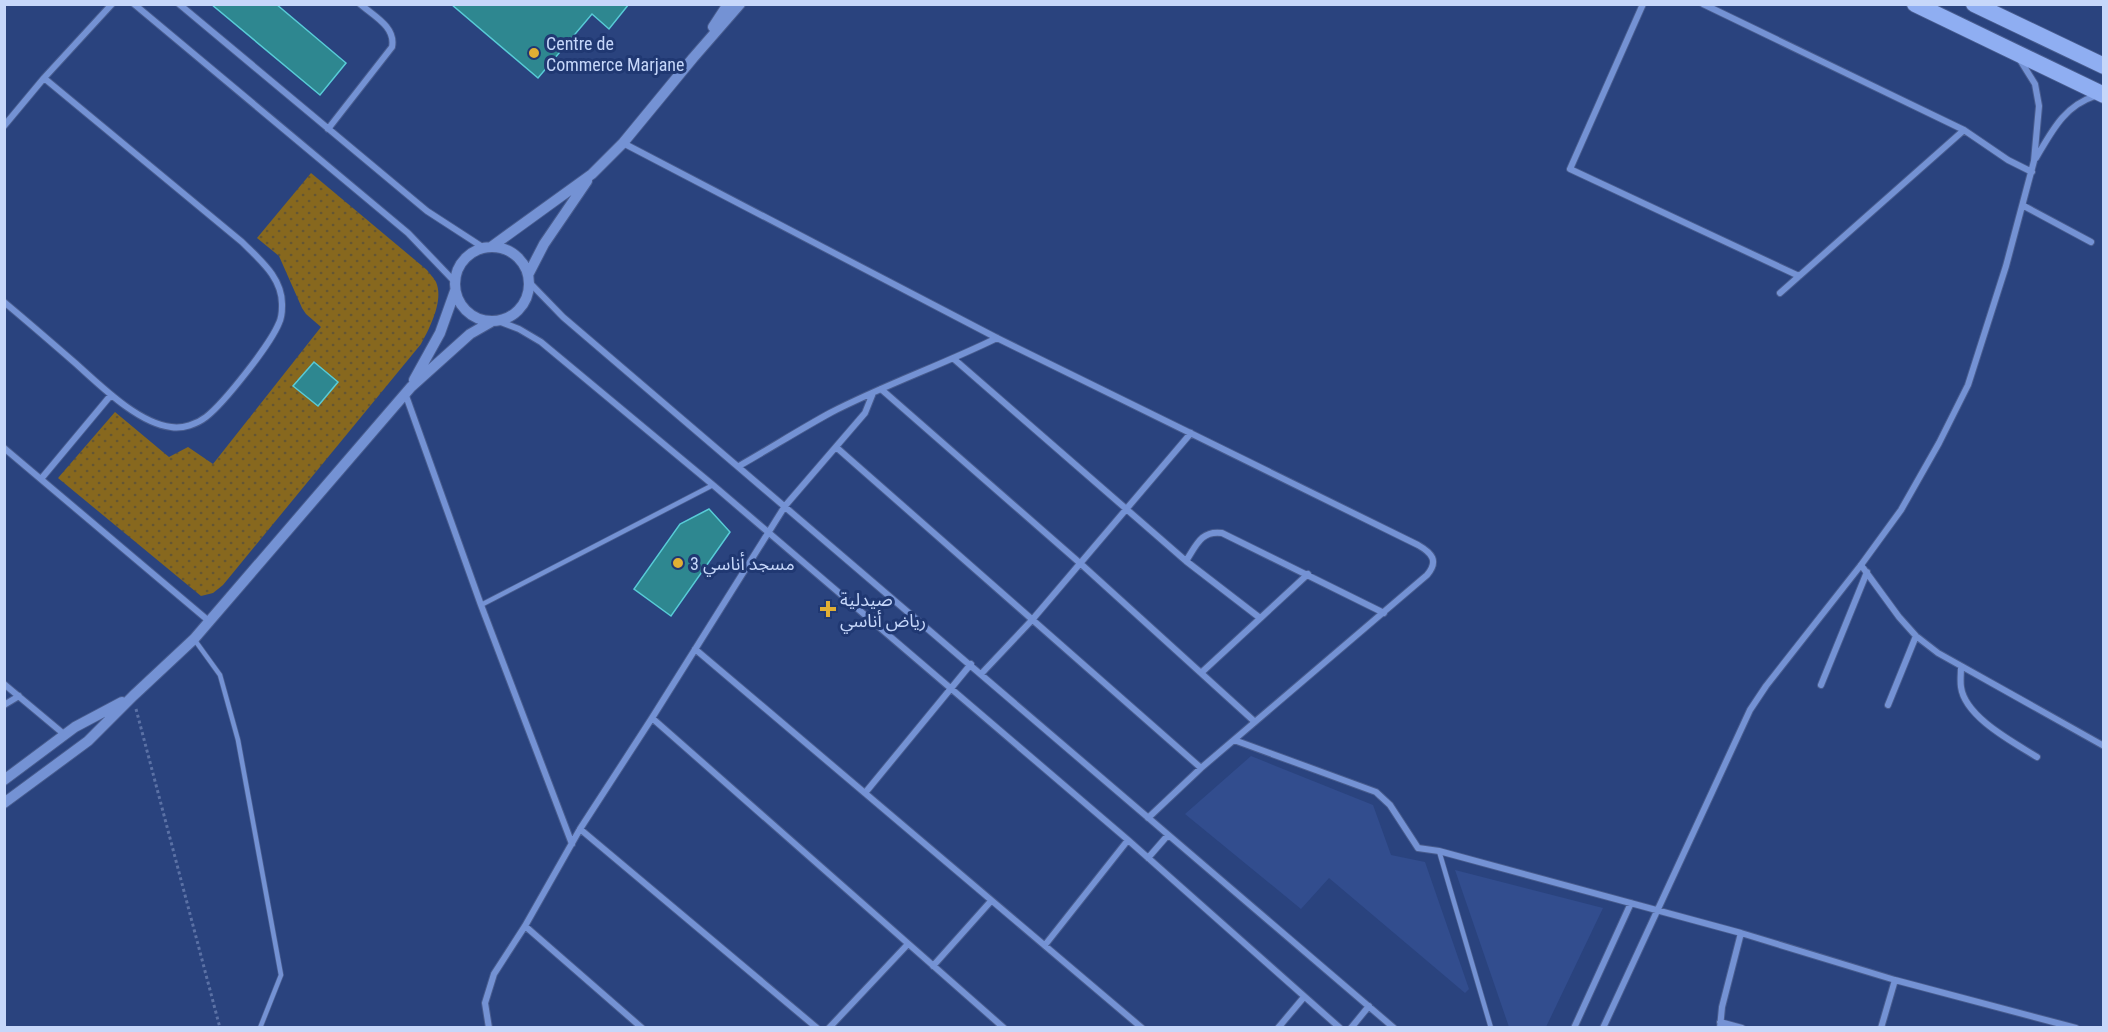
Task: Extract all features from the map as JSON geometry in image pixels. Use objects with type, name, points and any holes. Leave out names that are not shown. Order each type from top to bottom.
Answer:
[{"type":"highway","points":[[1915,4],[2102,94]]},
{"type":"highway","points":[[1974,4],[2103,66]]},
{"type":"street","points":[[4,126],[44,78],[112,4]]},
{"type":"street","points":[[134,4],[408,233],[454,286],[457,299],[467,313],[519,329],[541,342],[951,688],[1128,840],[1340,1028]]},
{"type":"street","points":[[179,4],[428,211],[487,247],[503,249],[514,255],[523,264],[529,279],[563,317],[982,673],[1394,1028]]},
{"type":"street","points":[[328,129],[392,47],[391,30],[360,4]]},
{"type":"street","points":[[693,58],[728,4]]},
{"type":"street","points":[[572,844],[481,605],[408,390],[440,333],[457,270],[464,259],[473,252],[487,247],[592,174],[623,143],[740,4]]},
{"type":"street","points":[[1643,4],[1570,169],[1799,276]]},
{"type":"street","points":[[1703,4],[1964,130],[2007,160],[2032,172]]},
{"type":"street","points":[[1603,1028],[1750,710],[1766,686],[1862,565],[1901,510],[1968,385],[2024,206],[2034,161],[2039,106],[2035,84],[2026,67],[2013,51]]},
{"type":"street","points":[[4,302],[111,395],[156,424],[173,428],[189,425],[204,418],[220,403],[270,339],[279,322],[282,304],[278,284],[268,268],[242,242],[44,78]]},
{"type":"street","points":[[2034,161],[2062,116],[2071,107],[2084,99],[2102,94]]},
{"type":"street","points":[[1780,293],[1964,130]]},
{"type":"street","points":[[623,143],[997,338],[1418,545],[1431,554],[1434,558],[1432,569],[1384,613],[1200,768],[1148,818]]},
{"type":"street","points":[[4,803],[88,741],[194,639],[408,390],[470,334],[517,312],[524,303],[528,293],[529,279],[549,236],[592,174]]},
{"type":"street","points":[[2024,206],[2091,242]]},
{"type":"street","points":[[739,466],[829,414],[997,338]]},
{"type":"street","points":[[954,359],[1186,561],[1260,618]]},
{"type":"street","points":[[881,389],[1081,564],[1255,722]]},
{"type":"street","points":[[489,1028],[485,1003],[490,983],[580,829],[785,506],[865,412],[873,393]]},
{"type":"street","points":[[41,479],[111,395]]},
{"type":"street","points":[[982,673],[1081,564],[1191,434]]},
{"type":"street","points":[[836,447],[1200,768]]},
{"type":"street","points":[[4,448],[210,622]]},
{"type":"street","points":[[1186,561],[1203,536],[1215,532],[1233,537],[1384,613]]},
{"type":"street","points":[[1862,565],[1899,617],[1916,636],[1961,667],[2103,746]]},
{"type":"street","points":[[1821,684],[1867,572]]},
{"type":"street","points":[[1201,673],[1308,574]]},
{"type":"street","points":[[1888,705],[1916,636]]},
{"type":"street","points":[[695,649],[1138,1026]]},
{"type":"street","points":[[865,793],[970,664]]},
{"type":"street","points":[[1961,667],[1960,688],[1967,703],[1980,718],[2037,757]]},
{"type":"street","points":[[4,684],[65,735]]},
{"type":"street","points":[[4,705],[19,696]]},
{"type":"street","points":[[4,780],[75,727],[133,696]]},
{"type":"street","points":[[652,718],[1004,1028]]},
{"type":"street","points":[[1234,740],[1376,792],[1390,805],[1418,848],[1439,851],[1657,910],[1895,980],[2076,1028]]},
{"type":"street","points":[[580,829],[817,1028]]},
{"type":"street","points":[[1148,858],[1168,835]]},
{"type":"street","points":[[1045,945],[1128,840]]},
{"type":"street","points":[[933,966],[991,901]]},
{"type":"street","points":[[1574,1028],[1631,903]]},
{"type":"street","points":[[525,926],[642,1028]]},
{"type":"street","points":[[1741,933],[1722,1007],[1720,1025],[1742,1028]]},
{"type":"street","points":[[829,1028],[908,944]]},
{"type":"street","points":[[1881,1028],[1895,980]]},
{"type":"street","points":[[1278,1028],[1304,997]]},
{"type":"street","points":[[1351,1028],[1369,1006]]},
{"type":"street","points":[[2041,1028],[2043,1019]]},
{"type":"lane","points":[[481,605],[713,485]]},
{"type":"lane","points":[[194,639],[219,675],[238,740],[281,975],[260,1028]]},
{"type":"lane","points":[[1439,851],[1491,1028]]},
{"type":"path","points":[[133,696],[220,1028]]},
{"type":"shaded area","points":[[311,173],[427,270],[438,289],[437,305],[432,322],[421,344],[223,585],[213,593],[201,596],[58,478],[115,412],[169,457],[188,447],[213,464],[321,327],[302,308],[279,256],[257,238]]},
{"type":"shaded area","points":[[1251,756],[1373,805],[1391,855],[1425,862],[1469,989],[1465,993],[1329,878],[1301,909],[1185,814]]},
{"type":"shaded area","points":[[1455,870],[1603,908],[1546,1027],[1509,1027]]},
{"type":"building","points":[[211,4],[276,4],[346,63],[320,95]]},
{"type":"building","name":"Centre de Commerce Marjane","points":[[451,4],[629,4],[609,29],[592,14],[538,78]]},
{"type":"building","points":[[314,362],[338,382],[318,406],[293,386]]},
{"type":"building","points":[[709,509],[730,532],[671,616],[634,589],[680,524]]},
{"type":"place","name":"Centre de Commerce Marjane","points":[[534,53]]},
{"type":"place","name":"مسجد أناسي 3","points":[[678,563]]},
{"type":"place","name":"صيدلية رياض أناسي","points":[[828,609]]}]
